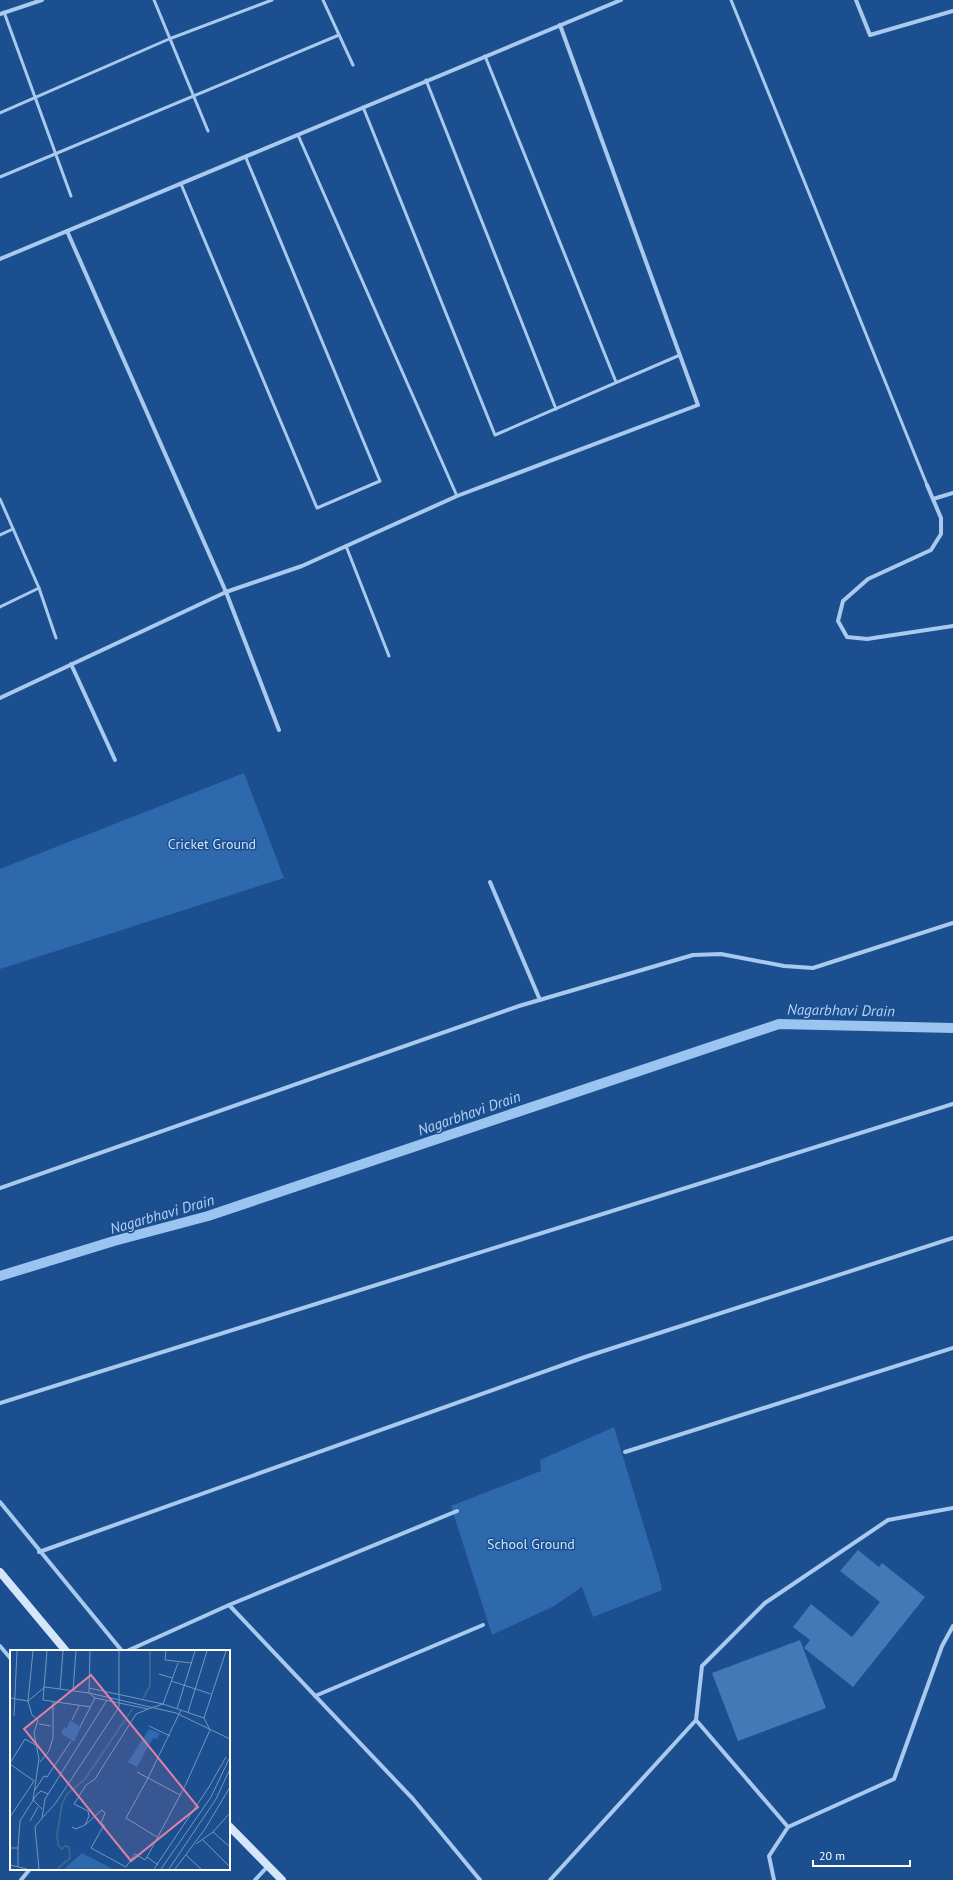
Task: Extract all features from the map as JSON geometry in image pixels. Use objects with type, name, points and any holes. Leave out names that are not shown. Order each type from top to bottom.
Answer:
[{"type":"street","points":[[2,13],[42,0]]},
{"type":"street","points":[[0,259],[246,158],[426,80],[621,0]]},
{"type":"street","points":[[856,0],[870,35],[953,11]]},
{"type":"street","points":[[0,698],[226,592],[302,566],[457,496],[698,405],[560,25]]},
{"type":"street","points":[[67,231],[226,592],[279,730]]},
{"type":"street","points":[[927,485],[941,518],[941,534],[931,550],[868,579],[843,601],[838,621],[847,637],[867,639],[953,626]]},
{"type":"street","points":[[933,499],[953,493]]},
{"type":"street","points":[[71,664],[115,760]]},
{"type":"street","points":[[490,882],[540,1000]]},
{"type":"street","points":[[0,1188],[540,1000],[693,955],[721,954],[784,966],[813,968],[953,922]]},
{"type":"street","points":[[0,1403],[953,1104]]},
{"type":"street","points":[[40,1552],[578,1360],[953,1238]]},
{"type":"street","points":[[625,1452],[953,1348]]},
{"type":"street","points":[[0,1502],[121,1650]]},
{"type":"street","points":[[550,1880],[696,1720],[702,1666],[765,1603],[888,1520],[953,1508]]},
{"type":"street","points":[[129,1650],[229,1605],[458,1511]]},
{"type":"street","points":[[0,1572],[65,1650]]},
{"type":"street","points":[[229,1605],[413,1799],[480,1880]]},
{"type":"street","points":[[315,1696],[483,1625]]},
{"type":"street","points":[[774,1880],[769,1856],[788,1827],[894,1779],[942,1646],[953,1626]]},
{"type":"street","points":[[0,1646],[10,1658]]},
{"type":"street","points":[[696,1720],[788,1827]]},
{"type":"street","points":[[230,1827],[269,1865],[282,1880]]},
{"type":"street","points":[[255,1880],[269,1865]]},
{"type":"street","points":[[21,1880],[29,1870]]},
{"type":"lane","points":[[154,0],[208,131]]},
{"type":"lane","points":[[0,113],[170,39],[272,0]]},
{"type":"lane","points":[[323,0],[353,65]]},
{"type":"lane","points":[[731,0],[927,485]]},
{"type":"lane","points":[[2,13],[36,98],[72,196]]},
{"type":"lane","points":[[0,177],[339,36]]},
{"type":"lane","points":[[485,56],[616,382]]},
{"type":"lane","points":[[426,80],[556,409]]},
{"type":"lane","points":[[363,107],[495,435],[680,355]]},
{"type":"lane","points":[[298,135],[457,496]]},
{"type":"lane","points":[[181,184],[316,508],[380,481],[246,158]]},
{"type":"lane","points":[[0,500],[39,588],[56,638]]},
{"type":"lane","points":[[0,535],[13,529]]},
{"type":"lane","points":[[346,546],[389,656]]},
{"type":"lane","points":[[0,607],[39,588]]},
{"type":"green space","name":"Cricket Ground","points":[[244,773],[284,878],[0,969],[0,869]]},
{"type":"green space","name":"School Ground","points":[[614,1427],[662,1590],[593,1617],[582,1587],[554,1606],[492,1635],[451,1506],[541,1471],[540,1460]]},
{"type":"building","points":[[858,1550],[879,1567],[882,1563],[925,1597],[853,1687],[804,1648],[810,1640],[793,1627],[811,1604],[852,1637],[880,1602],[840,1571]]},
{"type":"building","points":[[800,1640],[826,1708],[738,1741],[712,1673]]},
{"type":"waterway","name":"Nagarbhavi Drain","points":[[0,1276],[114,1241],[208,1216],[779,1024],[953,1028]]}]
